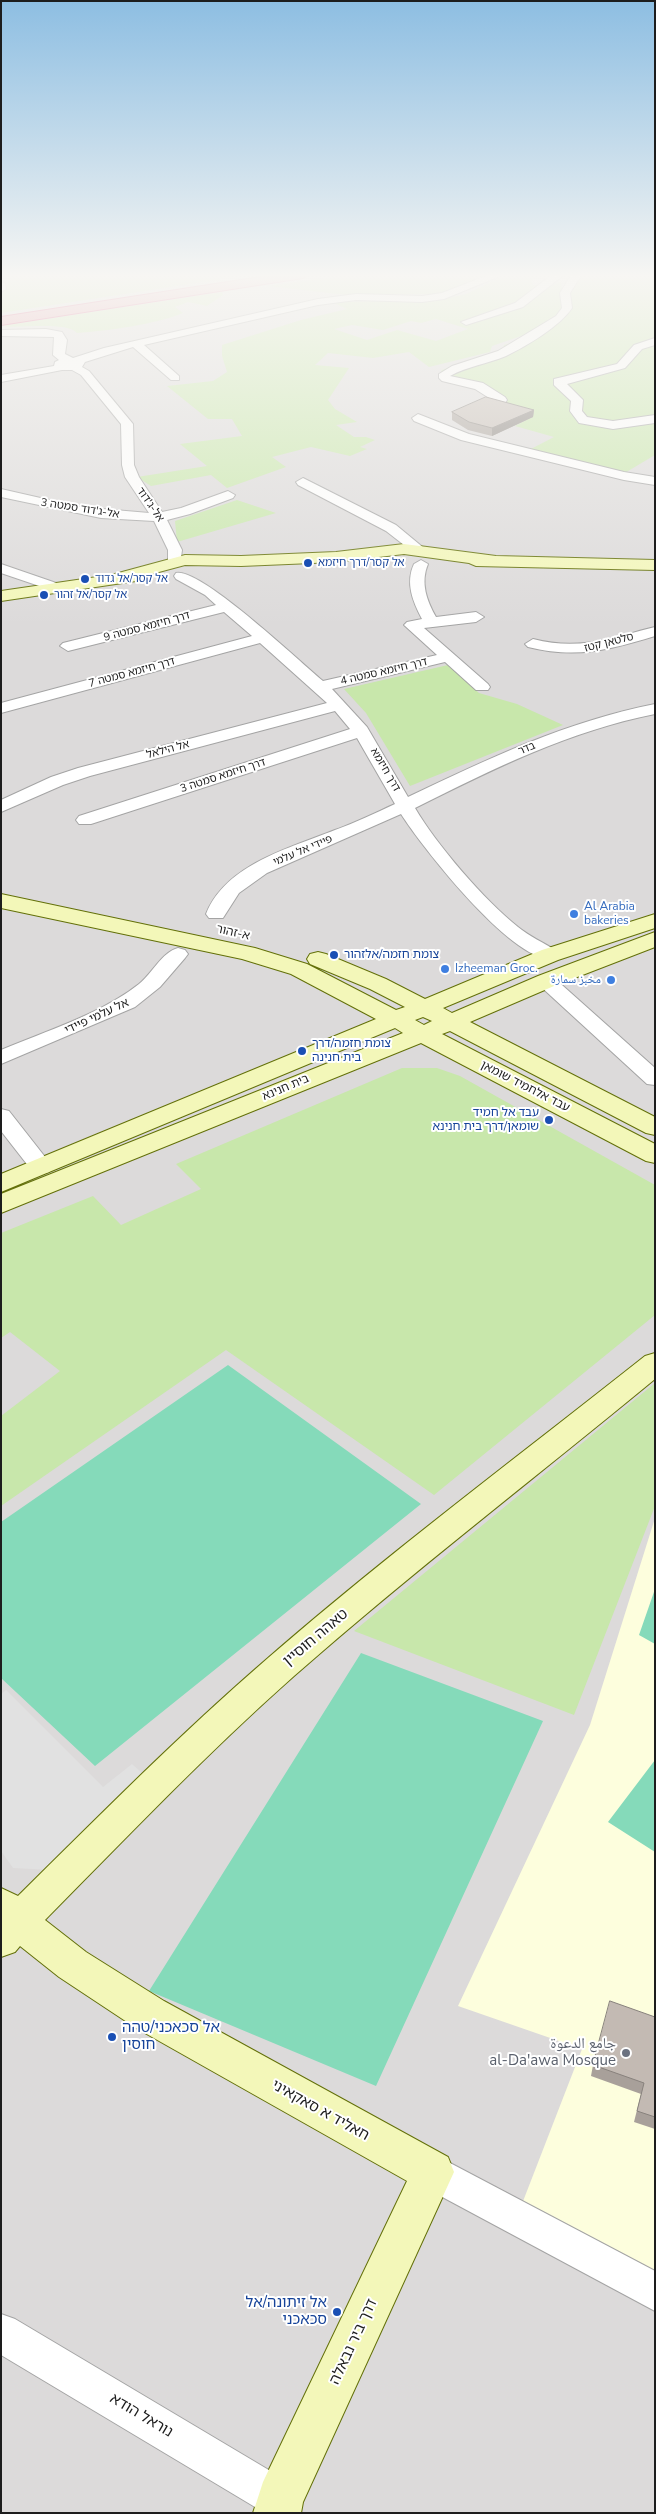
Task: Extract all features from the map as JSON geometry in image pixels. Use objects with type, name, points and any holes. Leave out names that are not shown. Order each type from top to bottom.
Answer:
[{"type":"street","name":"אל-ג'דוד","points":[[100,391],[127,424],[128,465],[132,477],[159,517],[174,544],[203,566]]},
{"type":"street","points":[[488,391],[501,400]]},
{"type":"street","points":[[567,391],[576,400],[576,411],[583,420],[613,425],[654,420]]},
{"type":"street","points":[[418,418],[465,437],[624,476],[655,481]]},
{"type":"street","points":[[303,482],[398,532],[409,557],[423,606],[432,623]]},
{"type":"street","name":"אל-ג'דוד סמטה 3","points":[[1,493],[109,514],[159,517],[176,514],[228,495]]},
{"type":"street","name":"אל-ג'דוד","points":[[174,544],[175,569]]},
{"type":"street","points":[[1,596],[175,569],[195,576],[203,566],[336,557],[409,557],[655,565]]},
{"type":"street","points":[[203,566],[206,585],[210,592]]},
{"type":"street","points":[[1,568],[57,588]]},
{"type":"street","name":"דרך חיזמא","points":[[175,569],[210,592],[339,705],[361,731],[404,805],[428,840],[472,892],[511,931],[550,954]]},
{"type":"street","name":"דרך חיזמא סמטה 9","points":[[68,646],[225,607]]},
{"type":"street","name":"דרך חיזמא סמטה 4","points":[[476,617],[412,625],[482,687]]},
{"type":"street","name":"סלטאן קטז","points":[[533,644],[552,650],[570,652],[600,648],[655,631]]},
{"type":"street","name":"דרך חיזמא סמטה 7","points":[[1,708],[262,638]]},
{"type":"street","name":"דרך חיזמא סמטה 4","points":[[319,687],[448,657]]},
{"type":"street","name":"אל הילאל","points":[[1,807],[57,781],[84,772],[339,705]]},
{"type":"street","name":"בדר","points":[[404,805],[457,779],[557,736],[605,720],[655,709]]},
{"type":"street","name":"דרך חיזמא סמטה 3","points":[[85,820],[361,731]]},
{"type":"street","name":"פיידי אל עלמי","points":[[216,914],[219,904],[245,878],[275,862],[363,825],[404,805]]},
{"type":"street","name":"א-זהור","points":[[1,881],[51,895],[223,930],[279,944],[378,984],[451,1022]]},
{"type":"street","name":"א-זהור","points":[[1,901],[265,957],[299,969],[396,1018]]},
{"type":"street","name":"בית חנינא","points":[[1,1184],[550,954],[655,921]]},
{"type":"street","name":"בית חנינא","points":[[1,1204],[365,1055],[451,1022],[546,981],[655,939]]},
{"type":"street","name":"אל עלמי פיידי","points":[[1,1058],[128,1004],[153,983],[178,954]]},
{"type":"street","points":[[546,981],[655,1079]]},
{"type":"street","points":[[378,984],[426,991],[465,989]]},
{"type":"street","points":[[345,1039],[355,1028],[359,1010],[348,993]]},
{"type":"street","points":[[491,1044],[487,1031],[497,1003]]},
{"type":"street","name":"עבד אלחמיד שומאן","points":[[396,1018],[467,1058],[655,1155]]},
{"type":"street","name":"עבד אלחמיד שומאן","points":[[451,1022],[655,1127]]},
{"type":"street","points":[[365,1055],[427,1052],[467,1058]]},
{"type":"street","points":[[1,1116],[41,1167]]},
{"type":"street","name":"טאהה חוסיין","points":[[7,1922],[280,1668],[347,1611],[655,1363]]},
{"type":"street","name":"חאליד א סאקאיני","points":[[7,1922],[112,1993],[264,2080],[655,2292]]},
{"type":"street","name":"דרך ביר נבאלה","points":[[278,2506],[434,2172]]},
{"type":"street","name":"נוראל הודא","points":[[1,2333],[278,2506]]},
{"type":"shaded area","points":[[1,391],[655,391],[655,2513],[1,2513]]},
{"type":"shaded area","points":[[655,1518],[655,2279],[520,2209],[582,2049],[458,2006],[590,1725]]},
{"type":"shaded area","points":[[6,1690],[103,1787],[132,1764],[148,1778],[52,1870],[13,1868],[1,1851],[1,1694]]},
{"type":"green space","points":[[174,391],[334,391],[328,400],[335,409],[357,422],[336,425],[354,437],[366,437],[375,440],[360,447],[367,449],[350,456],[311,447],[272,457],[286,467],[227,488],[211,475],[151,486],[137,477],[207,466],[180,444],[242,436],[232,419],[208,419]]},
{"type":"green space","points":[[488,391],[655,391],[655,455],[623,474],[527,451],[554,437],[515,426],[532,417],[507,410]]},
{"type":"green space","points":[[237,500],[276,513],[177,542],[175,521]]},
{"type":"green space","points":[[448,665],[479,693],[517,704],[563,725],[410,786],[366,713],[344,689]]},
{"type":"green space","points":[[402,1068],[437,1068],[460,1076],[655,1185],[655,1315],[434,1495],[226,1350],[1,1506],[1,1416],[60,1371],[10,1332],[1,1338],[1,1233],[93,1196],[121,1225],[201,1189],[176,1164]]},
{"type":"green space","points":[[228,1365],[421,1504],[95,1766],[1,1678],[1,1522]]},
{"type":"green space","points":[[655,1383],[655,1506],[574,1715],[354,1631]]},
{"type":"green space","points":[[655,1589],[655,1644],[639,1635]]},
{"type":"green space","points":[[361,1653],[543,1721],[376,2086],[149,1991]]},
{"type":"green space","points":[[655,1760],[655,1852],[608,1822]]},
{"type":"building","points":[[486,397],[534,410],[492,428],[469,422],[452,412]]},
{"type":"building","name":"جامع الدعوة al-Da'awa Mosque","points":[[610,2001],[655,2017],[655,2117],[637,2111],[644,2083],[593,2065]]},
{"type":"place","name":"אל קסר/דרך חיזמא","points":[[308,563]]},
{"type":"place","name":"אל קסר/אל גדוד","points":[[85,579]]},
{"type":"place","name":"אל קסר/אל זהור","points":[[44,595]]},
{"type":"place","name":"Al Arabia bakeries","points":[[574,914]]},
{"type":"place","name":"צומת חזמה/אלזהור","points":[[334,955]]},
{"type":"place","name":"Izheeman Groc.","points":[[445,969]]},
{"type":"place","name":"مخبز سمارة","points":[[611,980]]},
{"type":"place","name":"צומת חזמה/דרך בית חנינה","points":[[302,1051]]},
{"type":"place","name":"עבד אל חמיד שומאן/דרך בית חנינא","points":[[549,1120]]},
{"type":"place","name":"אל סכאכני/טהה חוסין","points":[[112,2037]]},
{"type":"place","name":"جامع الدعوة al-Da'awa Mosque","points":[[626,2053]]},
{"type":"place","name":"אל זיתונה/אל סכאכני","points":[[337,2312]]}]
